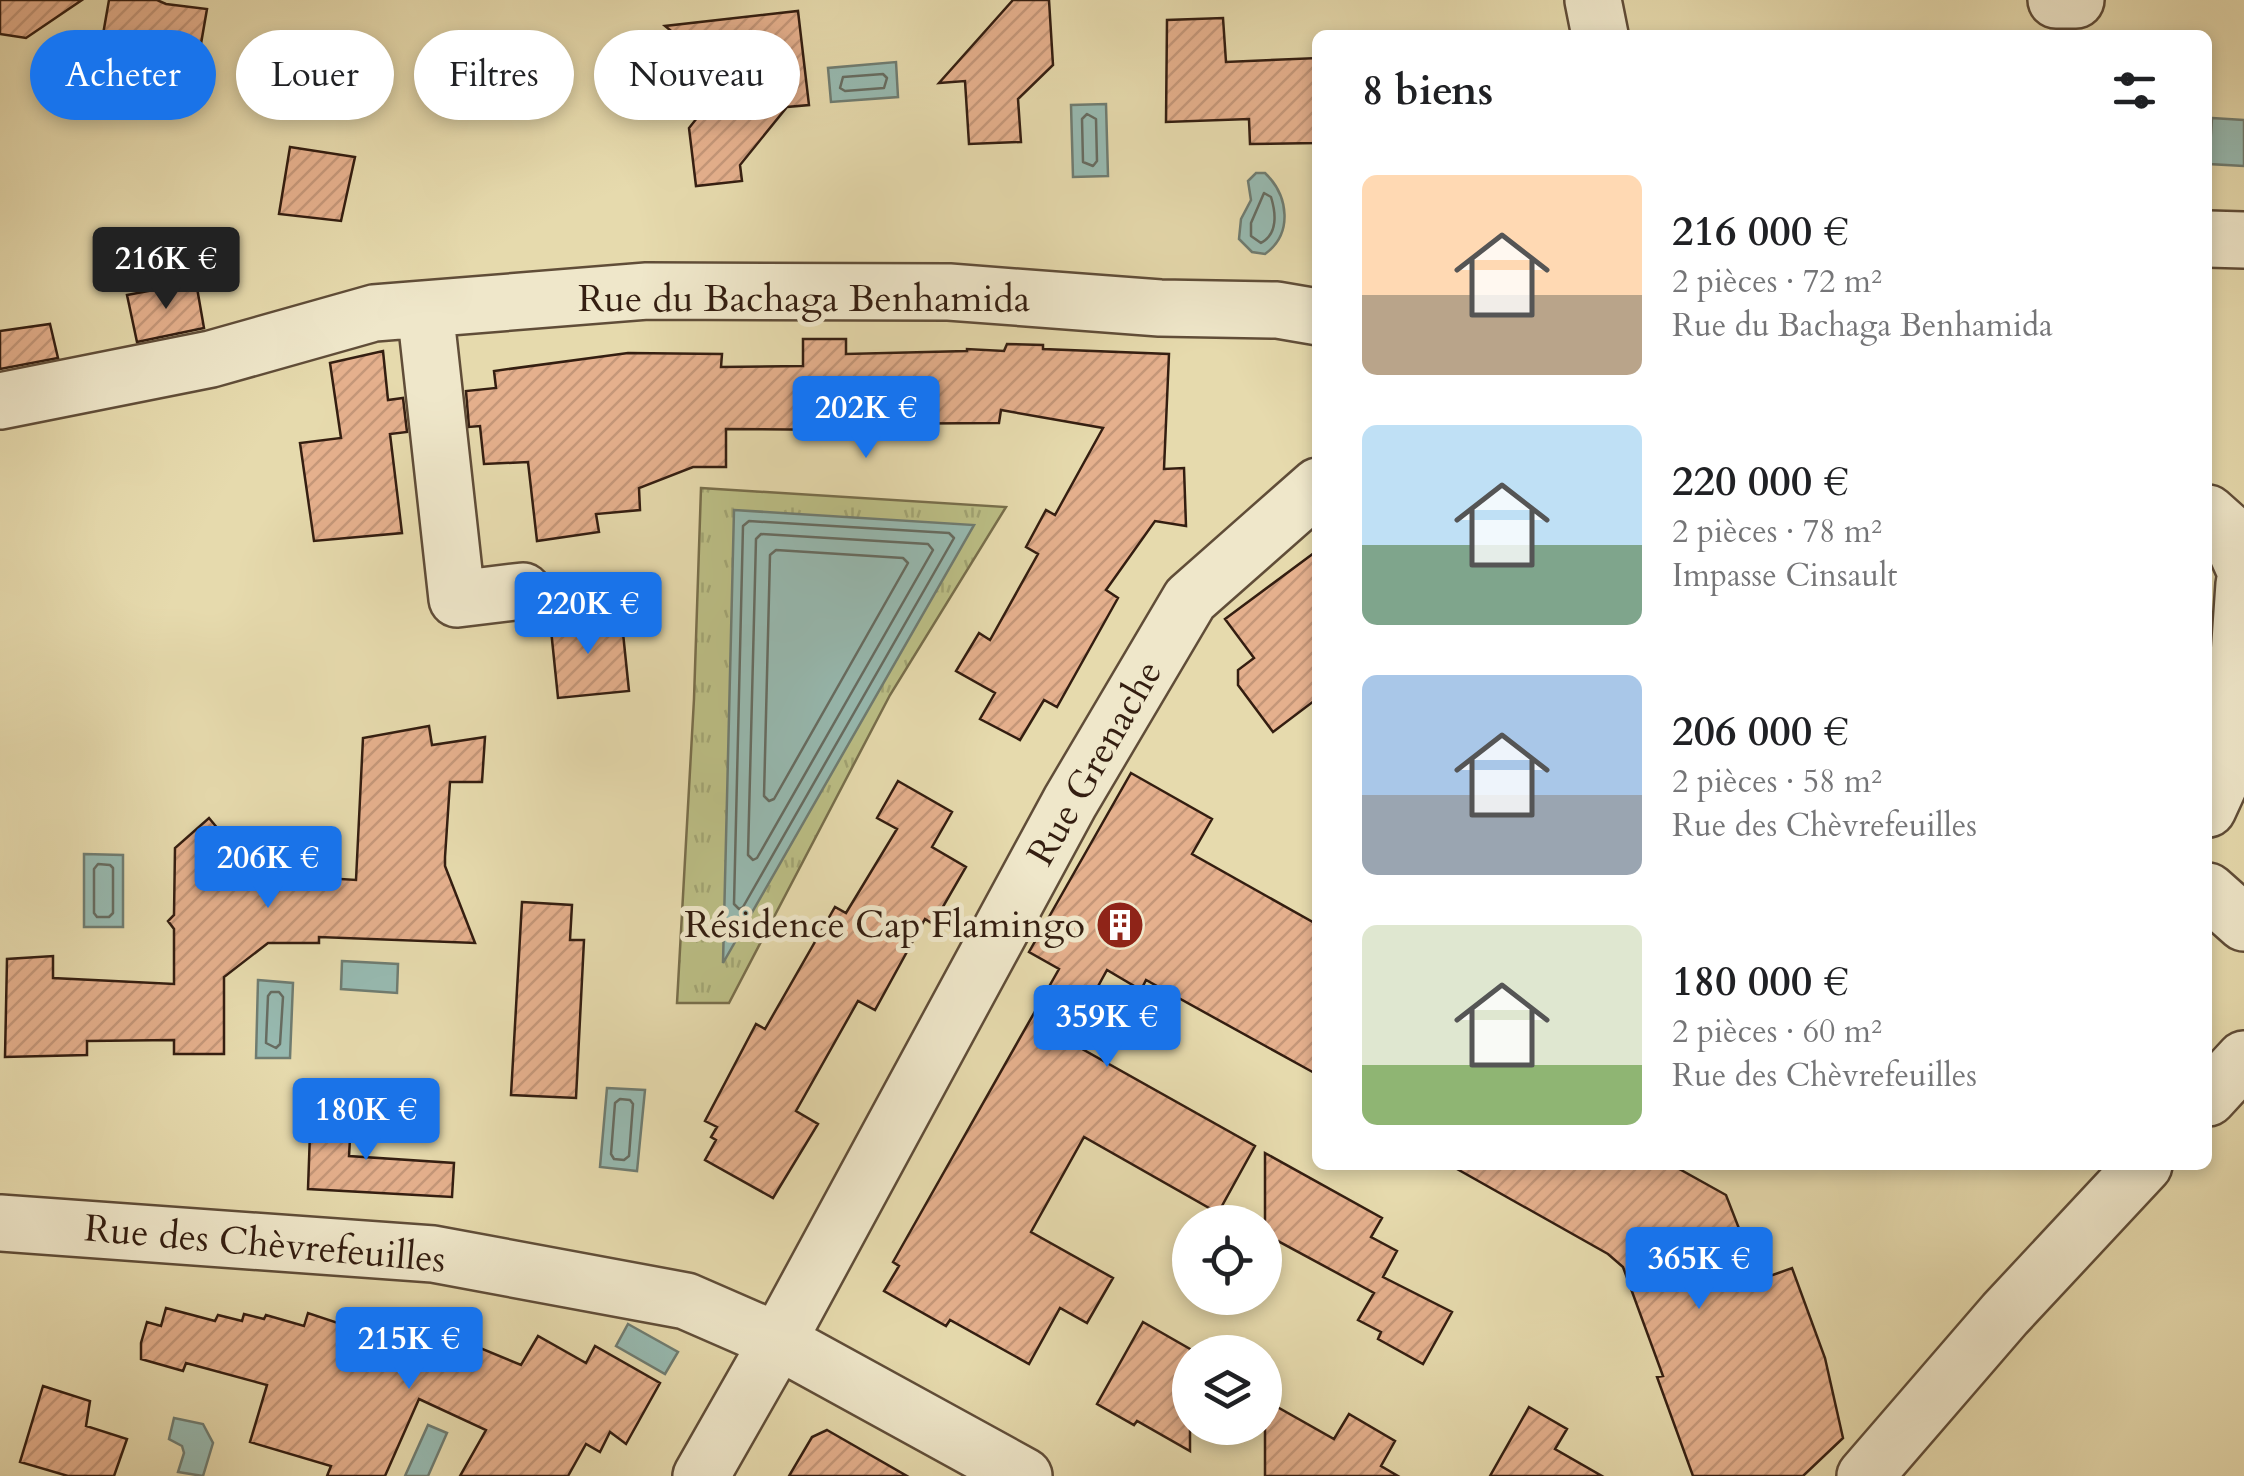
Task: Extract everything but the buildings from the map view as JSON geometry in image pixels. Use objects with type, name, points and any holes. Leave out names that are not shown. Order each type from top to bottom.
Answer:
[{"type":"street","points":[[1593,0],[1599,30]]},
{"type":"street","points":[[2056,0],[2076,0]]},
{"type":"street","points":[[2212,239],[2244,240]]},
{"type":"street","name":"Rue du Bachaga Benhamida","points":[[0,401],[211,359],[374,313],[647,292],[948,292],[1160,308],[1278,310],[1312,316]]},
{"type":"street","points":[[424,309],[457,599],[523,592]]},
{"type":"street","name":"Rue Grenache","points":[[701,1476],[778,1342],[1070,802],[1190,600],[1312,491]]},
{"type":"street","points":[[2212,517],[2227,530],[2244,568]]},
{"type":"street","points":[[2212,800],[2232,758],[2244,584]]},
{"type":"street","points":[[2212,894],[2244,922]]},
{"type":"street","points":[[2212,1094],[2244,1058]]},
{"type":"street","points":[[1864,1476],[2005,1314],[2139,1170]]},
{"type":"street","name":"Rue des Chèvrefeuilles","points":[[0,1223],[434,1254],[686,1301],[778,1342],[1024,1476]]},
{"type":"green space","points":[[701,488],[1006,507],[890,695],[729,1003],[677,1003]]},
{"type":"water","points":[[896,62],[898,97],[831,102],[828,68]]},
{"type":"water","points":[[1106,104],[1108,176],[1073,177],[1071,105]]},
{"type":"water","points":[[2212,118],[2244,120],[2244,166],[2212,164]]},
{"type":"water","points":[[1256,173],[1265,173],[1273,182],[1285,215],[1280,236],[1265,254],[1252,252],[1239,239],[1241,219],[1251,200],[1248,181]]},
{"type":"water","points":[[734,510],[974,525],[723,963]]},
{"type":"water","points":[[84,854],[123,855],[123,927],[84,927]]},
{"type":"water","points":[[342,961],[398,964],[397,993],[341,989]]},
{"type":"water","points":[[258,980],[293,983],[290,1058],[256,1058]]},
{"type":"water","points":[[607,1088],[645,1090],[637,1171],[600,1167]]},
{"type":"water","points":[[628,1324],[678,1352],[665,1374],[616,1346]]},
{"type":"water","points":[[174,1418],[203,1424],[213,1443],[203,1476],[178,1472],[184,1453],[182,1446],[169,1439]]},
{"type":"water","points":[[428,1425],[447,1433],[428,1476],[405,1476]]},
{"type":"place","name":"Résidence Cap Flamingo","points":[[1120,925]]}]
